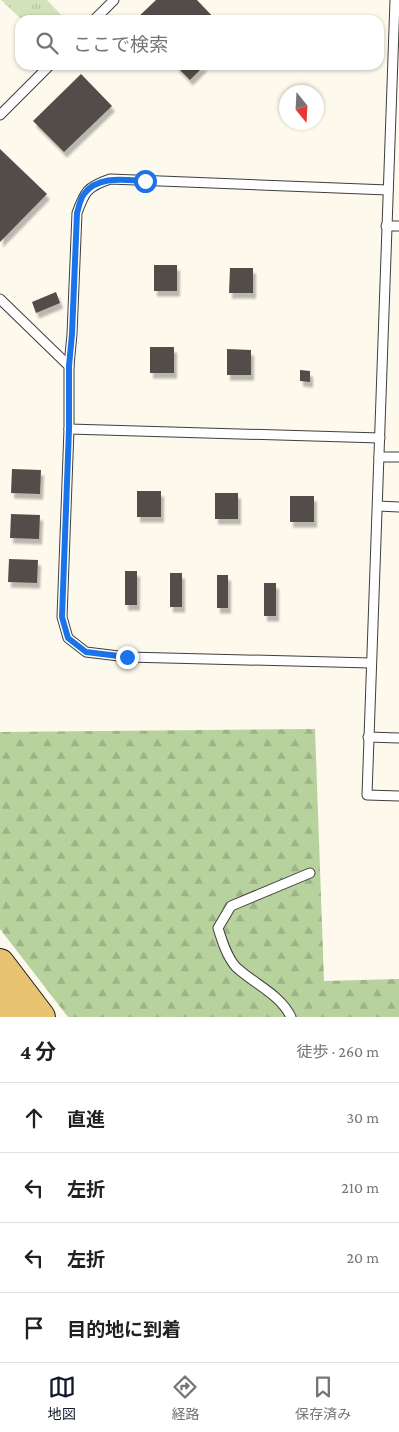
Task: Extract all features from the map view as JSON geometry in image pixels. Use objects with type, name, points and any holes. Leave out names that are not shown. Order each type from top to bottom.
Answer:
[{"type":"main road","points":[[0,963],[41,1017]]},
{"type":"main road","points":[[0,1000],[13,1017]]},
{"type":"lane","points":[[99,15],[114,0]]},
{"type":"lane","points":[[395,0],[366,795],[399,796]]},
{"type":"lane","points":[[0,115],[45,70]]},
{"type":"lane","points":[[389,174],[399,175]]},
{"type":"lane","points":[[371,663],[127,657],[86,652],[68,638],[62,617],[69,429],[69,366],[77,213],[83,194],[95,184],[110,179],[388,190]]},
{"type":"lane","points":[[386,226],[399,226]]},
{"type":"lane","points":[[0,299],[69,366]]},
{"type":"lane","points":[[69,429],[380,438]]},
{"type":"lane","points":[[379,457],[399,457]]},
{"type":"lane","points":[[378,506],[399,507]]},
{"type":"lane","points":[[368,736],[399,738]]},
{"type":"lane","points":[[291,1017],[276,997],[235,966],[223,945],[218,928],[231,906],[310,873]]},
{"type":"green space","points":[[1,0],[47,0],[61,15],[17,15]]},
{"type":"green space","points":[[315,729],[324,981],[399,979],[399,1017],[68,1017],[0,929],[0,732]]},
{"type":"building","points":[[156,0],[197,0],[211,15],[140,15]]},
{"type":"building","points":[[180,70],[200,70],[190,80]]},
{"type":"building","points":[[81,74],[112,106],[64,152],[33,121]]},
{"type":"building","points":[[0,149],[47,194],[0,242]]},
{"type":"building","points":[[154,265],[177,265],[177,291],[154,291]]},
{"type":"building","points":[[230,268],[253,268],[253,293],[229,293]]},
{"type":"building","points":[[56,292],[60,303],[36,313],[32,302]]},
{"type":"building","points":[[150,347],[174,347],[174,373],[150,373]]},
{"type":"building","points":[[227,349],[251,350],[251,375],[227,375]]},
{"type":"building","points":[[300,370],[310,371],[310,382],[300,381]]},
{"type":"building","points":[[12,469],[41,470],[40,494],[11,493]]},
{"type":"building","points":[[137,491],[161,491],[161,517],[137,517]]},
{"type":"building","points":[[215,493],[238,493],[238,519],[215,519]]},
{"type":"building","points":[[290,496],[314,496],[314,522],[290,522]]},
{"type":"building","points":[[11,514],[40,515],[39,539],[10,538]]},
{"type":"building","points":[[9,559],[38,560],[37,583],[8,582]]},
{"type":"building","points":[[125,571],[137,571],[137,605],[125,605]]},
{"type":"building","points":[[170,573],[182,573],[182,607],[170,607]]},
{"type":"building","points":[[217,575],[228,575],[228,608],[217,608]]},
{"type":"building","points":[[264,583],[276,583],[276,616],[264,616]]},
{"type":"route","points":[[127,657],[86,652],[68,638],[62,617],[69,429],[69,366],[77,213],[83,194],[95,184],[110,179],[145,181]]}]
